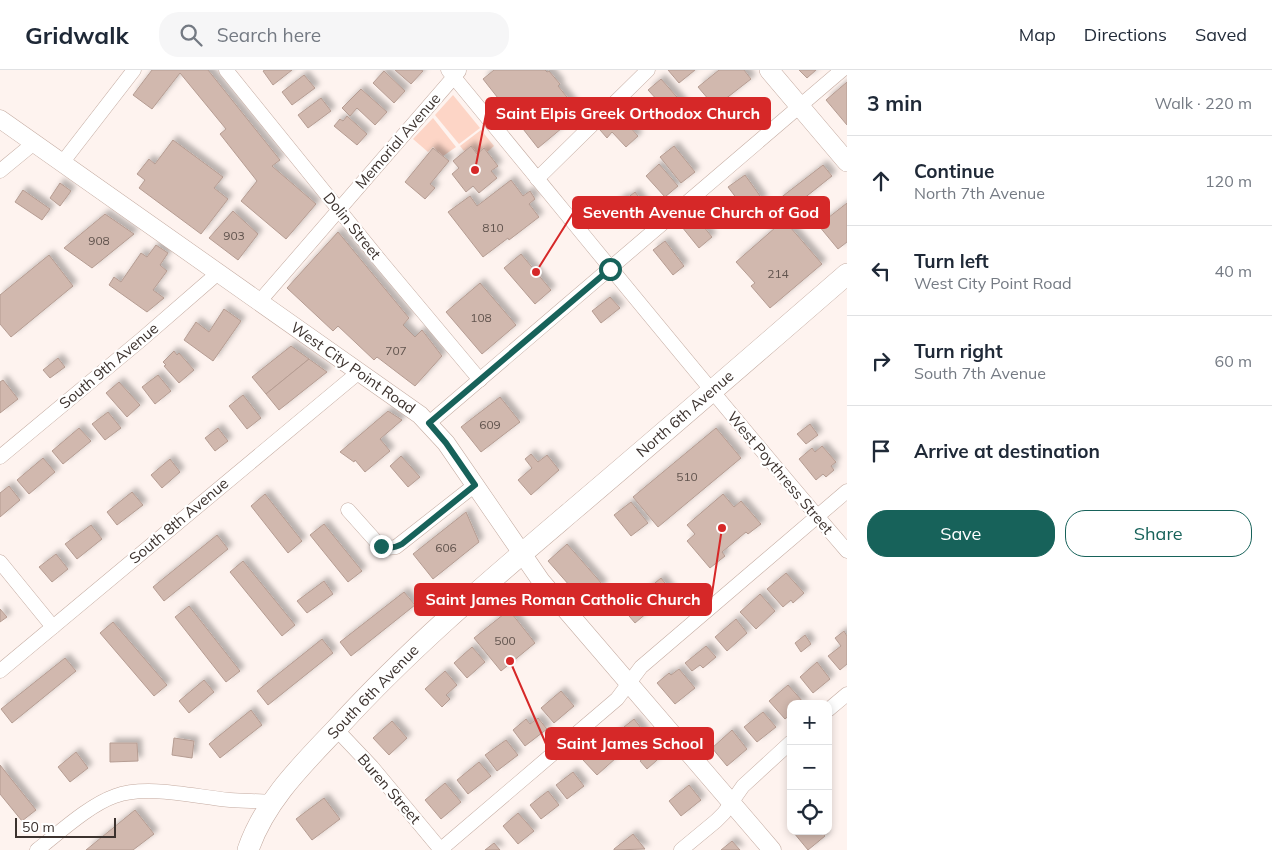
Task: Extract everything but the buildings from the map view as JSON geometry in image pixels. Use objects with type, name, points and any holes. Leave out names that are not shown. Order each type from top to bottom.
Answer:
[{"type":"main road","points":[[769,70],[847,162]]},
{"type":"main road","name":"North 6th Avenue","points":[[522,553],[712,392],[847,274]]},
{"type":"main road","name":"South 6th Avenue","points":[[248,850],[262,817],[272,802],[294,774],[336,728],[413,650],[522,553]]},
{"type":"street","points":[[62,163],[134,70]]},
{"type":"street","name":"Dolin Street","points":[[226,70],[480,380]]},
{"type":"street","points":[[537,179],[648,70]]},
{"type":"street","points":[[429,423],[842,70]]},
{"type":"street","name":"Memorial Avenue","points":[[259,302],[454,72]]},
{"type":"street","name":"West Poythress Street","points":[[454,72],[610,269],[847,551]]},
{"type":"street","name":"West City Point Road","points":[[0,119],[429,423],[446,443],[541,581],[772,850]]},
{"type":"street","points":[[0,171],[34,143]]},
{"type":"street","name":"South 9th Avenue","points":[[0,457],[218,273]]},
{"type":"street","name":"South 8th Avenue","points":[[0,671],[359,372]]},
{"type":"street","points":[[348,510],[381,546],[387,548],[396,547],[475,485]]},
{"type":"street","points":[[441,850],[617,699],[641,668],[847,490]]},
{"type":"street","points":[[0,562],[53,627]]},
{"type":"street","points":[[832,707],[847,694]]},
{"type":"street","name":"Buren Street","points":[[336,728],[372,767],[441,850]]},
{"type":"street","points":[[682,850],[716,820],[743,786],[788,745]]},
{"type":"street","points":[[36,850],[99,803],[116,795],[132,792],[160,792],[230,800],[272,802]]},
{"type":"shaded area","points":[[453,95],[480,128],[459,144],[435,115]]},
{"type":"shaded area","points":[[433,118],[456,147],[443,156],[433,147],[428,152],[413,139]]},
{"type":"shaded area","points":[[481,130],[494,146],[487,152],[484,148],[477,154],[471,146],[464,151],[460,146]]},
{"type":"place","name":"Saint Elpis Greek Orthodox Church","points":[[475,170]]},
{"type":"place","name":"Seventh Avenue Church of God","points":[[536,272]]},
{"type":"place","name":"Saint James Roman Catholic Church","points":[[722,528]]},
{"type":"place","name":"Saint James School","points":[[510,661]]},
{"type":"route","points":[[381,546],[387,548],[402,544],[475,485],[446,443],[429,423],[610,269]]}]
